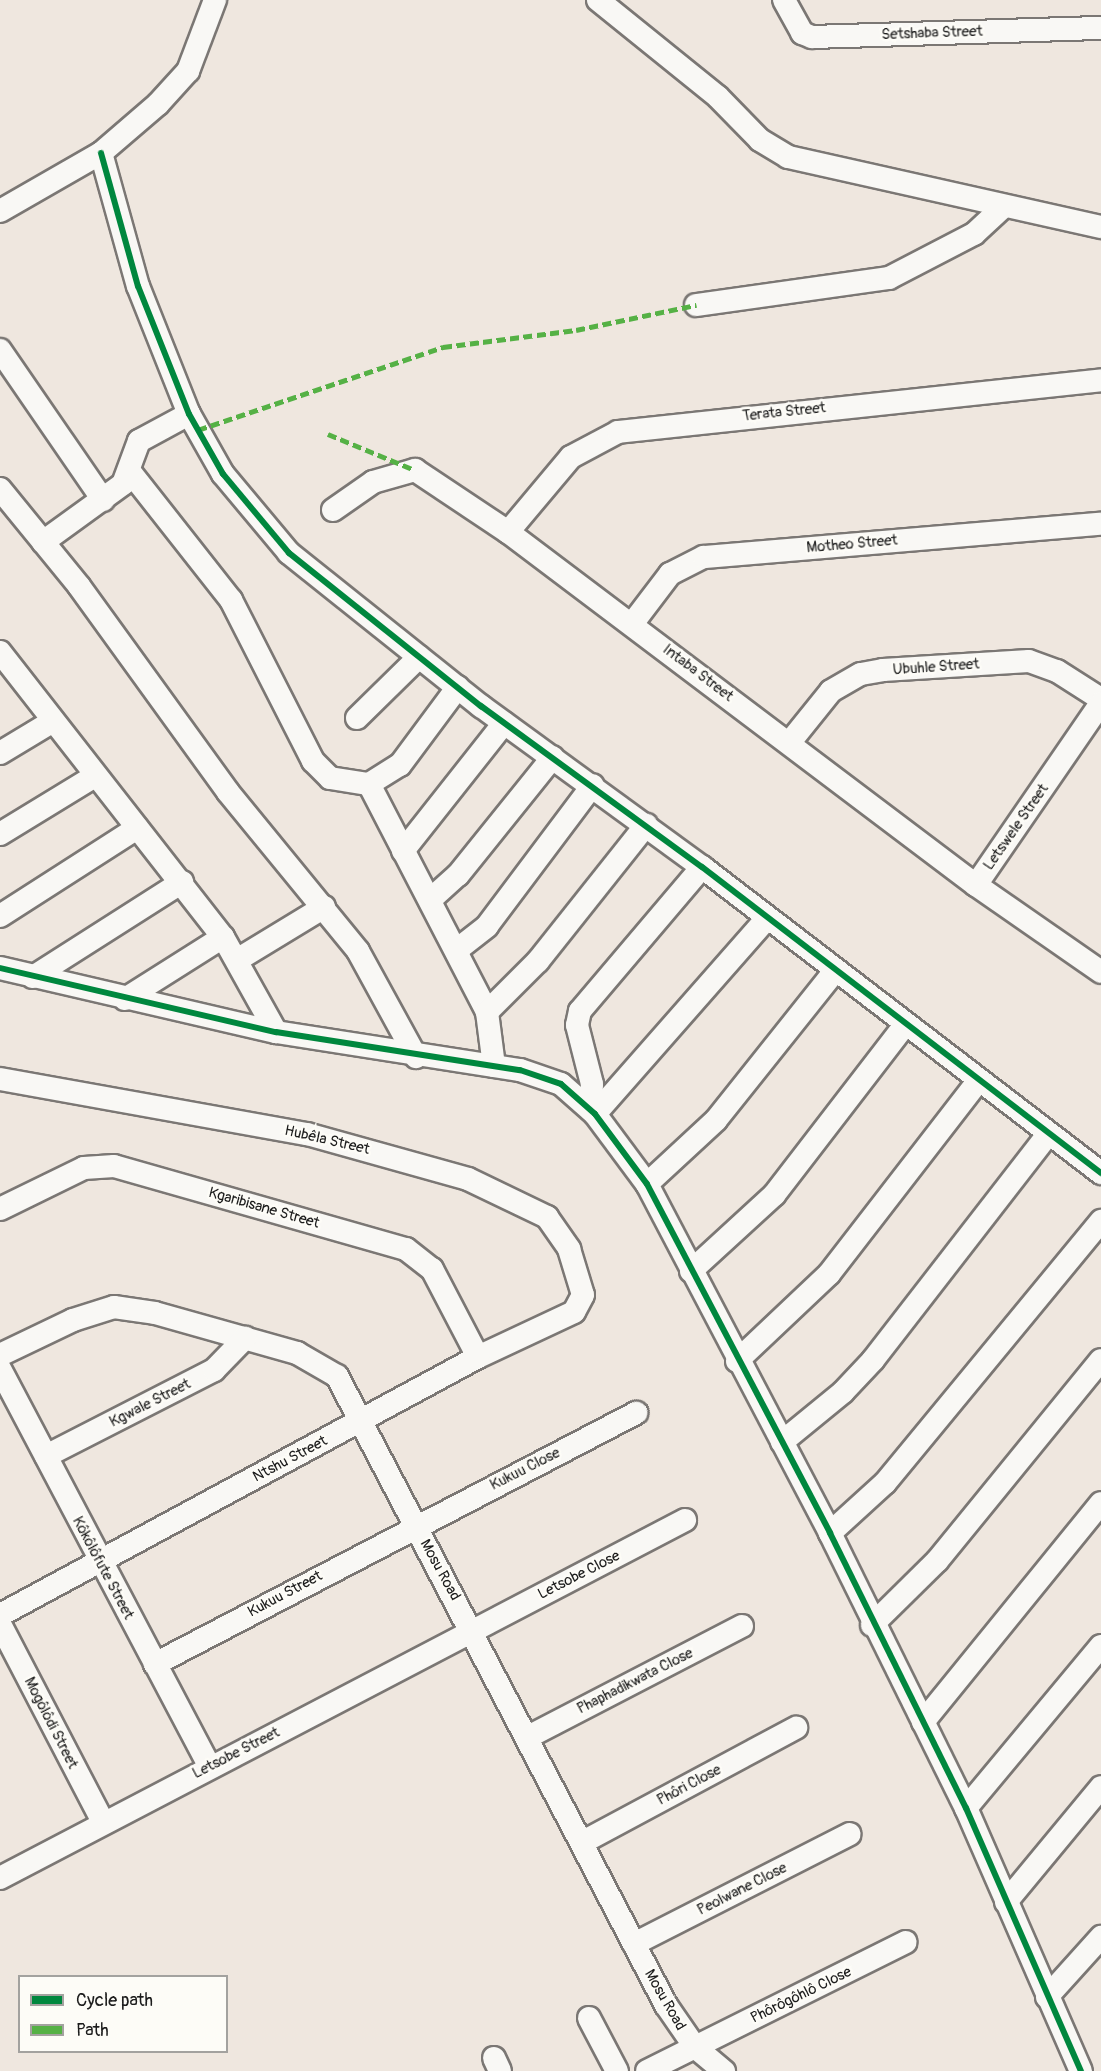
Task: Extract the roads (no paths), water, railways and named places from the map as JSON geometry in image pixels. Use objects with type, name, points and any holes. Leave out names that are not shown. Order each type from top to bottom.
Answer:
[{"type":"street","points":[[0,211],[101,153],[177,86],[199,47],[215,0]]},
{"type":"street","points":[[598,0],[718,97],[771,149],[807,165],[1002,208],[1101,227]]},
{"type":"street","name":"Setshaba Street","points":[[784,0],[802,33],[812,37],[1101,28]]},
{"type":"street","points":[[101,153],[138,286],[189,414],[223,474],[267,531],[318,579],[504,723],[593,785],[702,867],[978,1081],[1101,1173]]},
{"type":"street","points":[[696,305],[798,287],[889,278],[974,234],[1002,208]]},
{"type":"street","points":[[0,350],[103,500]]},
{"type":"street","name":"Terata Street","points":[[508,532],[572,457],[618,432],[1101,380]]},
{"type":"street","points":[[44,542],[103,500],[131,473],[139,441],[189,414]]},
{"type":"street","name":"Intaba Street","points":[[333,510],[373,482],[415,470],[508,532],[790,742],[976,885]]},
{"type":"street","points":[[131,473],[231,600],[313,761],[330,777],[369,784],[400,765],[458,687]]},
{"type":"street","points":[[0,489],[44,542],[228,792],[324,907],[384,990],[416,1056]]},
{"type":"street","name":"Motheo Street","points":[[632,624],[670,574],[704,557],[1101,524]]},
{"type":"street","points":[[357,718],[419,657]]},
{"type":"street","name":"Ubuhle Street","points":[[790,742],[837,686],[883,670],[1029,661],[1056,671],[1101,701]]},
{"type":"street","points":[[4,663],[182,882],[223,937],[276,1032]]},
{"type":"street","name":"Letswele Street","points":[[1101,701],[976,885],[1101,972]]},
{"type":"street","points":[[0,753],[53,721]]},
{"type":"street","points":[[403,851],[504,723]]},
{"type":"street","points":[[431,899],[466,866],[553,757]]},
{"type":"street","points":[[0,834],[95,776]]},
{"type":"street","points":[[369,784],[403,851],[458,949],[487,1012],[494,1066]]},
{"type":"street","points":[[458,949],[486,926],[593,785]]},
{"type":"street","points":[[487,1012],[538,961],[646,825]]},
{"type":"street","points":[[0,916],[137,828]]},
{"type":"street","points":[[593,1112],[592,1084],[577,1025],[580,1011],[702,867]]},
{"type":"street","points":[[33,977],[182,882]]},
{"type":"street","points":[[237,960],[324,907]]},
{"type":"street","points":[[593,1112],[766,918]]},
{"type":"street","points":[[125,999],[223,937]]},
{"type":"street","points":[[0,968],[125,999],[276,1032],[416,1056],[494,1066],[561,1084],[593,1112],[648,1184],[691,1271],[830,1533],[872,1625],[966,1808],[1081,2071]]},
{"type":"street","points":[[648,1184],[716,1120],[835,971]]},
{"type":"street","points":[[691,1271],[774,1195],[905,1025]]},
{"type":"street","name":"Hubêla Street","points":[[0,1079],[318,1137],[419,1162],[502,1192],[532,1206],[557,1231],[582,1282],[581,1305]]},
{"type":"street","points":[[738,1361],[829,1274],[978,1081]]},
{"type":"street","points":[[782,1442],[843,1392],[873,1359],[1048,1134]]},
{"type":"street","name":"Kgaribisane Street","points":[[0,1209],[84,1168],[114,1166],[397,1246],[432,1269],[478,1357]]},
{"type":"street","points":[[830,1533],[885,1483],[1101,1221]]},
{"type":"street","name":"Ntshu Street","points":[[0,1615],[478,1357],[581,1305]]},
{"type":"street","name":"Mosu Road","points":[[0,1355],[73,1320],[114,1307],[244,1338],[327,1367],[363,1421],[634,1944],[695,2047],[724,2071]]},
{"type":"street","name":"Kgwale Street","points":[[46,1456],[214,1370],[244,1338]]},
{"type":"street","points":[[872,1625],[938,1561],[1101,1360]]},
{"type":"street","name":"Kôkôlôfute Street","points":[[0,1369],[98,1561],[209,1766]]},
{"type":"street","name":"Kukuu Close","points":[[415,1525],[636,1413]]},
{"type":"street","points":[[923,1722],[1101,1503]]},
{"type":"street","name":"Letsobe Close","points":[[473,1630],[686,1520]]},
{"type":"street","name":"Kukuu Street","points":[[154,1664],[415,1525]]},
{"type":"street","name":"Mogôlôdi Street","points":[[0,1624],[103,1822]]},
{"type":"street","name":"Phaphadikwata Close","points":[[528,1737],[742,1626]]},
{"type":"street","name":"Letsobe Street","points":[[0,1878],[209,1766],[473,1630]]},
{"type":"street","points":[[966,1808],[1101,1646]]},
{"type":"street","name":"Phôri Close","points":[[583,1842],[796,1728]]},
{"type":"street","points":[[1006,1902],[1101,1787]]},
{"type":"street","name":"Peolwane Close","points":[[634,1944],[850,1834]]},
{"type":"street","points":[[1047,1997],[1101,1937]]},
{"type":"street","name":"Phôrôgôhlô Close","points":[[647,2071],[906,1942]]},
{"type":"street","points":[[589,2018],[617,2071]]}]
